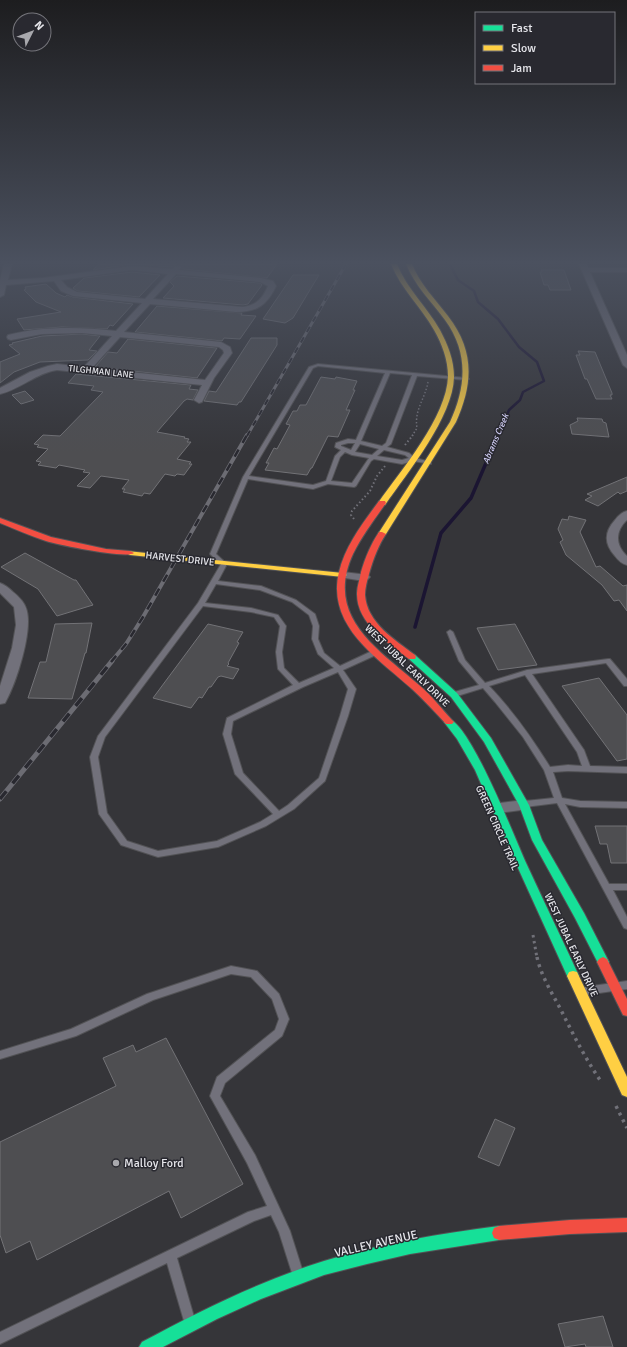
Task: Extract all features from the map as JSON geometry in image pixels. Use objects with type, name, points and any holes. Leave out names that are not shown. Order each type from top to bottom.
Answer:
[{"type":"main road","name":"WEST JUBAL EARLY DRIVE","points":[[435,327],[444,340],[448,351],[452,378],[449,396],[445,407],[413,459],[359,534],[347,559],[340,592],[346,617],[360,638],[374,653],[416,687],[452,726],[469,749],[483,774],[580,991],[627,1091]]},
{"type":"main road","name":"WEST JUBAL EARLY DRIVE","points":[[451,327],[458,338],[466,360],[467,379],[463,401],[458,416],[442,446],[417,479],[380,536],[370,557],[364,577],[361,594],[363,606],[378,630],[428,671],[454,695],[488,740],[524,804],[537,840],[580,916],[627,1011]]},
{"type":"main road","name":"HARVEST DRIVE","points":[[0,520],[49,539],[83,547],[146,556],[343,575]]},
{"type":"main road","name":"VALLEY AVENUE","points":[[147,1347],[220,1310],[314,1272],[371,1256],[455,1238],[581,1225],[627,1225]]},
{"type":"street","points":[[86,370],[125,327]]},
{"type":"street","points":[[610,327],[627,365]]},
{"type":"street","points":[[11,337],[32,332],[82,330],[213,343],[224,346],[228,353],[208,383],[199,400]]},
{"type":"street","name":"TILGHMAN LANE","points":[[0,391],[15,386],[26,376],[42,370],[61,367],[208,383]]},
{"type":"street","points":[[627,514],[613,528],[611,535],[612,543],[616,551],[627,562]]},
{"type":"street","name":"HARVEST DRIVE","points":[[343,575],[364,577]]},
{"type":"street","points":[[0,587],[20,605],[23,616],[23,627],[5,691],[0,700]]},
{"type":"street","points":[[497,808],[524,804]]},
{"type":"lane","points":[[214,582],[261,588],[294,601],[312,614],[316,626],[315,639],[321,654],[339,669],[352,689],[322,779],[291,806],[263,824],[218,844],[158,854],[124,843],[103,814],[94,757],[102,736],[201,604],[214,582],[224,564],[213,554],[246,477],[312,367],[318,365],[467,379]]},
{"type":"lane","points":[[352,453],[359,442],[388,372]]},
{"type":"lane","points":[[246,477],[313,487],[328,482],[354,485],[369,460],[388,444],[415,375]]},
{"type":"lane","points":[[413,459],[402,462],[372,457],[344,450],[338,447],[338,444],[348,441],[359,442],[407,454],[413,459],[429,463]]},
{"type":"lane","points":[[328,482],[338,456],[344,450]]},
{"type":"lane","points":[[201,604],[251,610],[276,616],[283,626],[279,652],[281,669],[298,686]]},
{"type":"lane","points":[[450,632],[462,661],[498,700],[526,735],[548,770],[559,800],[627,924]]},
{"type":"lane","points":[[278,815],[239,774],[227,734],[230,720],[298,686],[374,653]]},
{"type":"lane","points":[[454,695],[527,672],[608,661],[627,684]]},
{"type":"lane","points":[[527,672],[582,752],[587,768]]},
{"type":"lane","points":[[548,770],[568,768],[627,770]]},
{"type":"lane","points":[[524,804],[559,800],[580,804],[627,805]]},
{"type":"lane","points":[[607,887],[627,887]]},
{"type":"lane","points":[[0,1055],[73,1034],[150,997],[231,970],[254,974],[276,997],[284,1019],[279,1033],[221,1080],[215,1096],[251,1159],[284,1231],[299,1278]]},
{"type":"lane","points":[[580,991],[627,986]]},
{"type":"lane","points":[[0,1338],[252,1216],[274,1209]]},
{"type":"lane","points":[[171,1256],[191,1325]]},
{"type":"path","points":[[532,928],[540,967],[549,988],[588,1062],[604,1087]]},
{"type":"path","points":[[612,1099],[627,1128]]},
{"type":"building","points":[[22,327],[109,327],[107,329],[62,327],[24,330]]},
{"type":"building","points":[[139,327],[248,327],[240,339],[224,338],[222,341],[135,332]]},
{"type":"building","points":[[82,334],[100,336],[89,350],[97,351],[88,360],[40,362],[14,372],[0,383],[0,362],[20,354],[9,345],[13,344],[12,343],[42,336]]},
{"type":"building","points":[[251,338],[277,338],[277,345],[241,402],[237,405],[204,401],[209,391],[216,392]]},
{"type":"building","points":[[128,339],[217,348],[197,378],[95,367],[108,352],[117,353]]},
{"type":"building","points":[[578,351],[595,352],[612,393],[612,395],[610,395],[612,399],[596,399],[587,379],[585,379],[576,355],[580,355]]},
{"type":"building","points":[[76,374],[191,385],[189,389],[198,390],[193,400],[187,399],[184,401],[157,432],[185,437],[184,438],[189,439],[187,442],[191,442],[177,459],[191,462],[189,464],[192,464],[184,475],[177,474],[175,476],[165,474],[150,494],[144,493],[142,496],[123,492],[125,489],[122,489],[129,480],[101,476],[90,488],[77,486],[90,473],[83,472],[85,470],[59,465],[56,468],[38,465],[41,462],[36,461],[48,449],[37,447],[39,445],[34,444],[43,435],[60,436],[103,392],[91,390],[94,386],[68,383]]},
{"type":"building","points":[[321,377],[335,379],[336,377],[357,381],[353,390],[355,390],[346,410],[350,410],[338,437],[328,436],[307,475],[265,470],[269,463],[266,463],[274,448],[277,449],[290,425],[286,424],[293,411],[297,411],[300,405],[306,405]]},
{"type":"building","points":[[25,391],[34,400],[21,404],[12,395]]},
{"type":"building","points":[[577,418],[602,419],[603,422],[606,423],[609,437],[572,434],[570,425],[578,421]]},
{"type":"building","points":[[627,477],[627,491],[620,494],[618,492],[598,506],[585,500],[592,496],[587,494]]},
{"type":"building","points":[[569,516],[586,520],[580,532],[596,567],[600,566],[623,586],[627,585],[627,611],[619,600],[614,601],[602,585],[566,555],[560,542],[563,540],[558,529],[562,519],[568,520]]},
{"type":"building","points":[[25,553],[76,580],[93,605],[57,616],[38,589],[1,567]]},
{"type":"building","points":[[92,623],[86,653],[72,699],[28,698],[40,662],[46,662],[55,624]]},
{"type":"building","points":[[208,624],[243,632],[227,666],[239,669],[233,679],[221,676],[218,677],[202,698],[199,697],[191,708],[153,698]]},
{"type":"building","points":[[515,624],[537,665],[498,670],[477,628]]},
{"type":"building","points":[[599,678],[627,715],[627,759],[617,761],[562,686]]},
{"type":"building","points":[[595,826],[627,826],[627,863],[611,863],[607,844],[600,844]]},
{"type":"building","name":"Malloy Ford","points":[[166,1038],[243,1184],[181,1218],[169,1191],[37,1260],[30,1241],[6,1253],[0,1235],[0,1142],[116,1086],[103,1058],[133,1045],[136,1052]]},
{"type":"building","points":[[495,1119],[515,1128],[499,1166],[478,1157]]},
{"type":"building","points":[[603,1316],[613,1347],[586,1347],[585,1344],[565,1347],[558,1324]]},
{"type":"waterway","name":"Abrams Creek","points":[[498,436],[509,410],[520,400],[523,392],[544,381],[537,362],[519,347],[504,327]]},
{"type":"waterway","name":"Abrams Creek","points":[[415,627],[441,533],[471,498],[498,435]]},
{"type":"railway","points":[[247,436],[310,327]]},
{"type":"railway","points":[[111,662],[126,644],[143,617],[247,435]]},
{"type":"railway","points":[[0,799],[112,661]]},
{"type":"traffic: fast","points":[[412,657],[454,695],[488,740],[524,805],[537,840],[580,916],[603,962]]},
{"type":"traffic: fast","points":[[449,722],[461,737],[480,770],[573,976]]},
{"type":"traffic: fast","points":[[147,1347],[233,1304],[324,1268],[367,1256],[410,1247],[499,1233]]},
{"type":"traffic: slow","points":[[382,503],[411,462],[438,419],[449,391],[451,377],[450,362],[445,346],[435,327]]},
{"type":"traffic: slow","points":[[382,534],[445,438],[460,407],[465,391],[465,357],[459,339],[453,327]]},
{"type":"traffic: slow","points":[[130,553],[343,575]]},
{"type":"traffic: slow","points":[[573,976],[627,1091]]},
{"type":"traffic: jam","points":[[382,503],[358,538],[349,555],[343,573],[341,590],[344,608],[352,626],[367,645],[416,687],[449,722]]},
{"type":"traffic: jam","points":[[0,520],[49,539],[106,551],[130,553]]},
{"type":"traffic: jam","points":[[382,534],[374,547],[366,570],[361,592],[363,605],[372,623],[387,638],[412,657]]},
{"type":"traffic: jam","points":[[603,962],[627,1011]]},
{"type":"traffic: jam","points":[[499,1233],[570,1227],[627,1225]]},
{"type":"place","name":"Malloy Ford","points":[[116,1163]]}]
